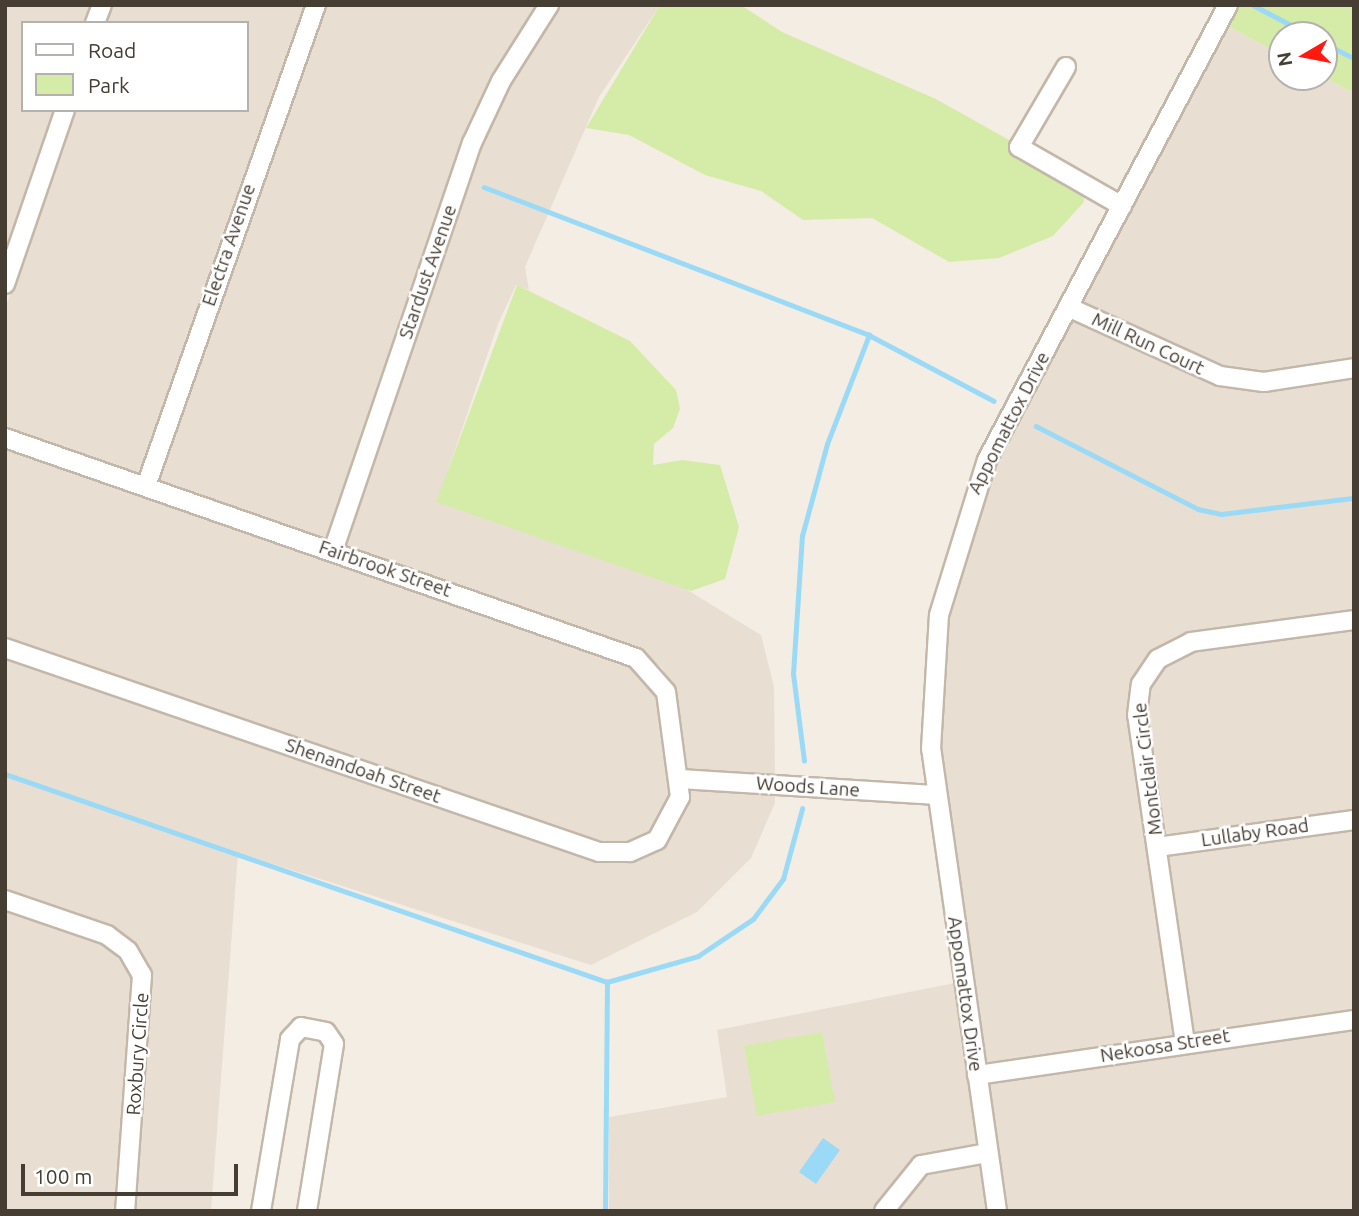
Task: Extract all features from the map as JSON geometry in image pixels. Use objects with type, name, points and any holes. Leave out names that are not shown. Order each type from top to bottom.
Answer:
[{"type":"street","name":"Electra Avenue","points":[[146,486],[316,5]]},
{"type":"street","name":"Stardust Avenue","points":[[333,551],[472,143],[501,81],[549,5]]},
{"type":"street","name":"Appomattox Drive","points":[[996,1211],[936,795],[931,677],[953,555],[988,460],[1228,5]]},
{"type":"street","points":[[1066,67],[1018,147],[1122,206]]},
{"type":"street","points":[[5,284],[64,112]]},
{"type":"street","name":"Mill Run Court","points":[[1068,307],[1220,376],[1264,382],[1354,368]]},
{"type":"street","name":"Fairbrook Street","points":[[5,438],[636,657],[666,692],[681,779]]},
{"type":"street","name":"Montclair Circle","points":[[1185,1043],[1138,715],[1149,668],[1191,642],[1354,620]]},
{"type":"street","name":"Shenandoah Street","points":[[5,648],[598,852],[630,852],[657,840],[676,814],[681,779]]},
{"type":"street","name":"Woods Lane","points":[[681,779],[936,795]]},
{"type":"street","name":"Lullaby Road","points":[[1157,847],[1354,820]]},
{"type":"street","name":"Roxbury Circle","points":[[5,900],[107,935],[128,951],[142,975],[125,1211]]},
{"type":"street","name":"Nekoosa Street","points":[[977,1075],[1354,1020]]},
{"type":"street","points":[[261,1211],[290,1039],[301,1027],[326,1032],[334,1044],[307,1211]]},
{"type":"street","points":[[884,1211],[921,1165],[988,1153]]},
{"type":"shaded area","points":[[5,5],[93,5],[88,21],[21,21],[21,112],[55,112],[5,259]]},
{"type":"shaded area","points":[[110,5],[307,5],[141,476],[5,430],[5,309],[73,112],[248,112],[248,21],[105,21]]},
{"type":"shaded area","points":[[325,5],[540,5],[493,78],[464,141],[328,541],[156,481]]},
{"type":"shaded area","points":[[559,5],[660,5],[599,97],[525,267],[529,290],[516,285],[498,324],[437,502],[676,583],[761,635],[774,687],[775,777],[688,771],[674,689],[662,668],[640,651],[343,546],[480,145],[508,85]]},
{"type":"shaded area","points":[[1226,25],[1268,48],[1268,91],[1338,91],[1338,85],[1354,93],[1354,361],[1264,374],[1223,369],[1079,304]]},
{"type":"shaded area","points":[[1072,317],[1197,377],[1233,387],[1291,388],[1354,376],[1354,612],[1189,634],[1160,647],[1142,665],[1129,716],[1175,1037],[984,1066],[939,748],[947,616],[995,462]]},
{"type":"shaded area","points":[[5,446],[631,664],[658,695],[672,796],[652,834],[629,845],[601,845],[5,640]]},
{"type":"shaded area","points":[[1354,628],[1354,812],[1164,838],[1146,714],[1149,686],[1164,664],[1192,649]]},
{"type":"shaded area","points":[[5,656],[595,859],[631,860],[662,846],[683,817],[689,787],[775,792],[775,803],[751,858],[697,912],[591,965],[238,853],[211,1211],[133,1211],[151,974],[135,946],[110,928],[5,892]]},
{"type":"shaded area","points":[[1354,827],[1354,1012],[1192,1034],[1166,853]]},
{"type":"shaded area","points":[[5,909],[103,941],[134,978],[117,1211],[5,1211]]},
{"type":"shaded area","points":[[955,983],[988,1211],[609,1211],[609,1117],[727,1097],[717,1030]]},
{"type":"shaded area","points":[[1354,1027],[1354,1211],[1005,1211],[986,1081]]},
{"type":"green space","points":[[660,5],[741,5],[782,32],[936,99],[1009,140],[1083,186],[1084,202],[1053,236],[999,258],[949,262],[872,218],[803,220],[761,191],[705,175],[629,135],[586,128]]},
{"type":"green space","points":[[1237,5],[1354,5],[1354,93],[1338,85],[1338,21],[1268,21],[1268,48],[1226,25]]},
{"type":"green space","points":[[517,285],[630,341],[676,390],[680,409],[673,428],[654,444],[653,465],[682,460],[720,465],[739,527],[725,579],[691,591],[436,502]]},
{"type":"green space","points":[[822,1032],[835,1102],[757,1116],[744,1046]]},
{"type":"water","points":[[823,1138],[840,1150],[816,1184],[799,1172]]},
{"type":"waterway","points":[[1253,5],[1283,21]]},
{"type":"waterway","points":[[1338,50],[1354,58]]},
{"type":"waterway","points":[[484,187],[869,335],[994,401]]},
{"type":"waterway","points":[[804,761],[793,674],[802,536],[827,444],[869,335]]},
{"type":"waterway","points":[[1036,426],[1198,509],[1221,514],[1354,498]]},
{"type":"waterway","points":[[5,774],[607,982],[698,956],[753,919],[783,879],[802,809]]},
{"type":"waterway","points":[[605,1211],[607,982]]}]
